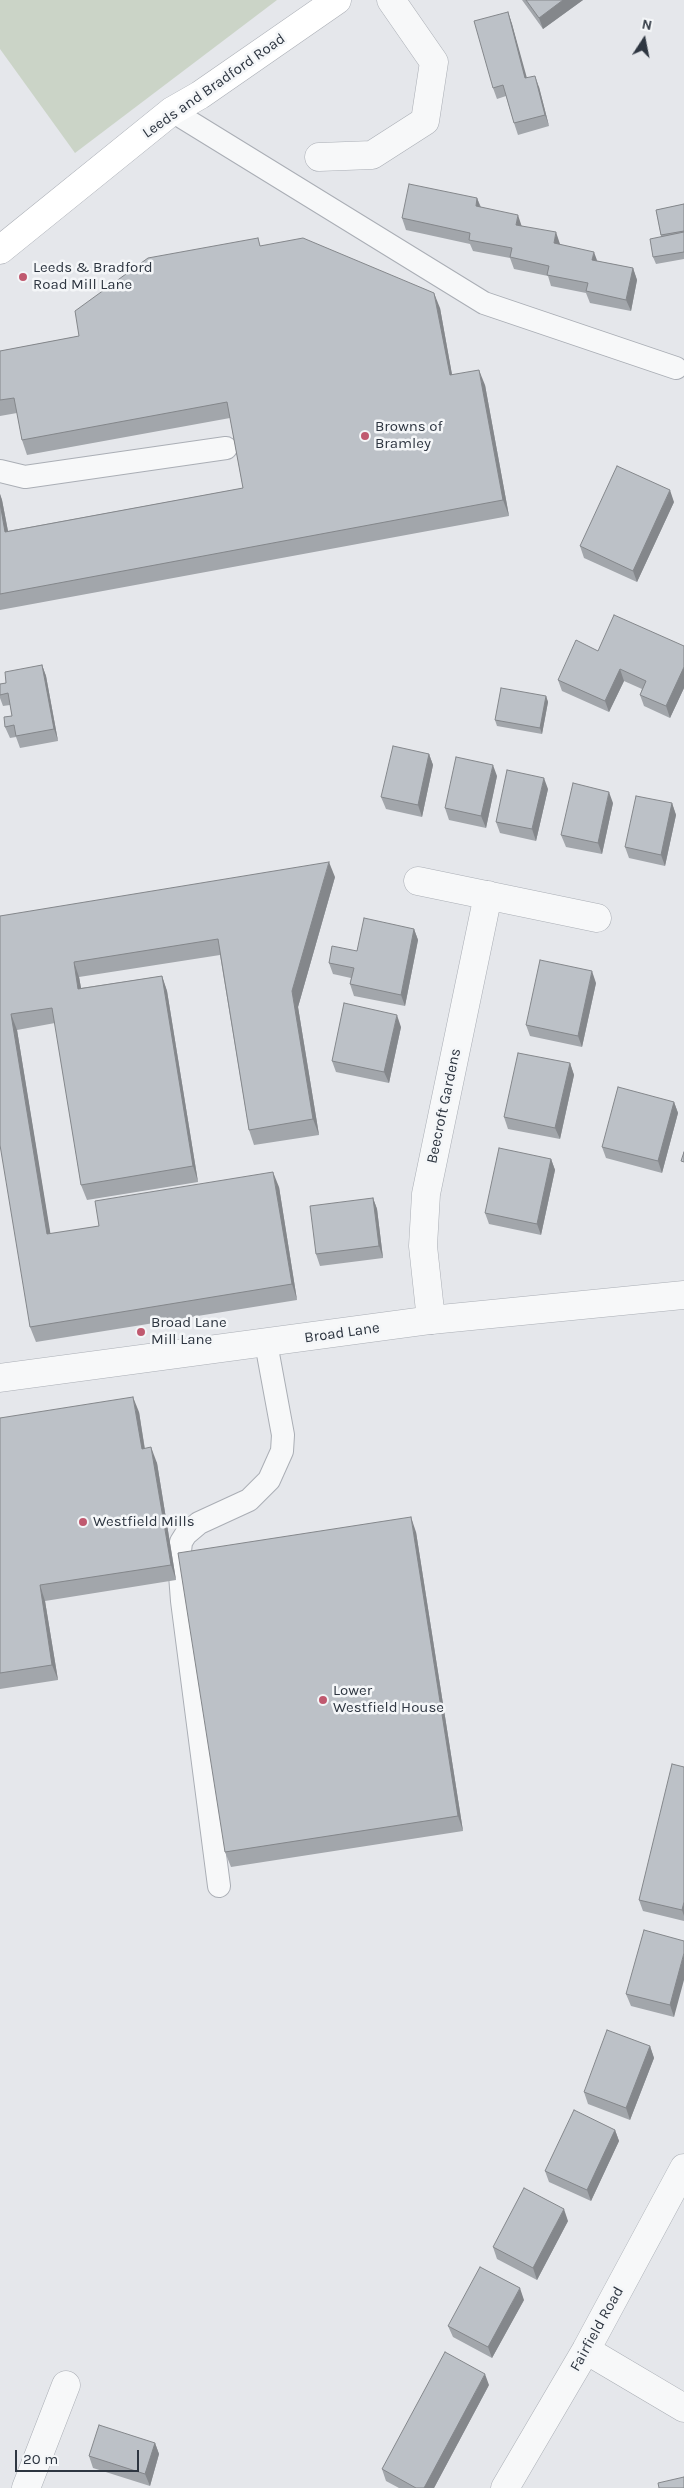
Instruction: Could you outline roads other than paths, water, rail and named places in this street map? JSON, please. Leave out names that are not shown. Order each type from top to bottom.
[{"type":"main road","name":"Leeds and Bradford Road","points":[[0,250],[172,111],[200,95],[337,0]]},
{"type":"street","points":[[319,157],[372,155],[425,121],[434,62],[391,0]]},
{"type":"street","points":[[418,881],[597,918]]},
{"type":"street","name":"Beecroft Gardens","points":[[431,1320],[423,1246],[426,1194],[488,895]]},
{"type":"street","name":"Broad Lane","points":[[0,1378],[431,1320],[684,1295]]},
{"type":"street","name":"Fairfield Road","points":[[505,2488],[586,2350],[684,2168]]},
{"type":"street","points":[[586,2350],[684,2408]]},
{"type":"street","points":[[26,2488],[66,2385]]},
{"type":"lane","points":[[172,111],[484,303],[676,368]]},
{"type":"lane","points":[[0,471],[25,477],[226,448]]},
{"type":"lane","points":[[219,1886],[182,1601],[179,1561],[181,1542],[186,1534],[199,1523],[249,1500],[269,1480],[282,1451],[283,1435],[266,1343]]},
{"type":"place","name":"Leeds & Bradford Road Mill Lane","points":[[23,277]]},
{"type":"place","name":"Browns of Bramley","points":[[365,436]]},
{"type":"place","name":"Broad Lane Mill Lane","points":[[141,1332]]},
{"type":"place","name":"Westfield Mills","points":[[83,1522]]},
{"type":"place","name":"Lower Westfield House","points":[[323,1700]]}]
